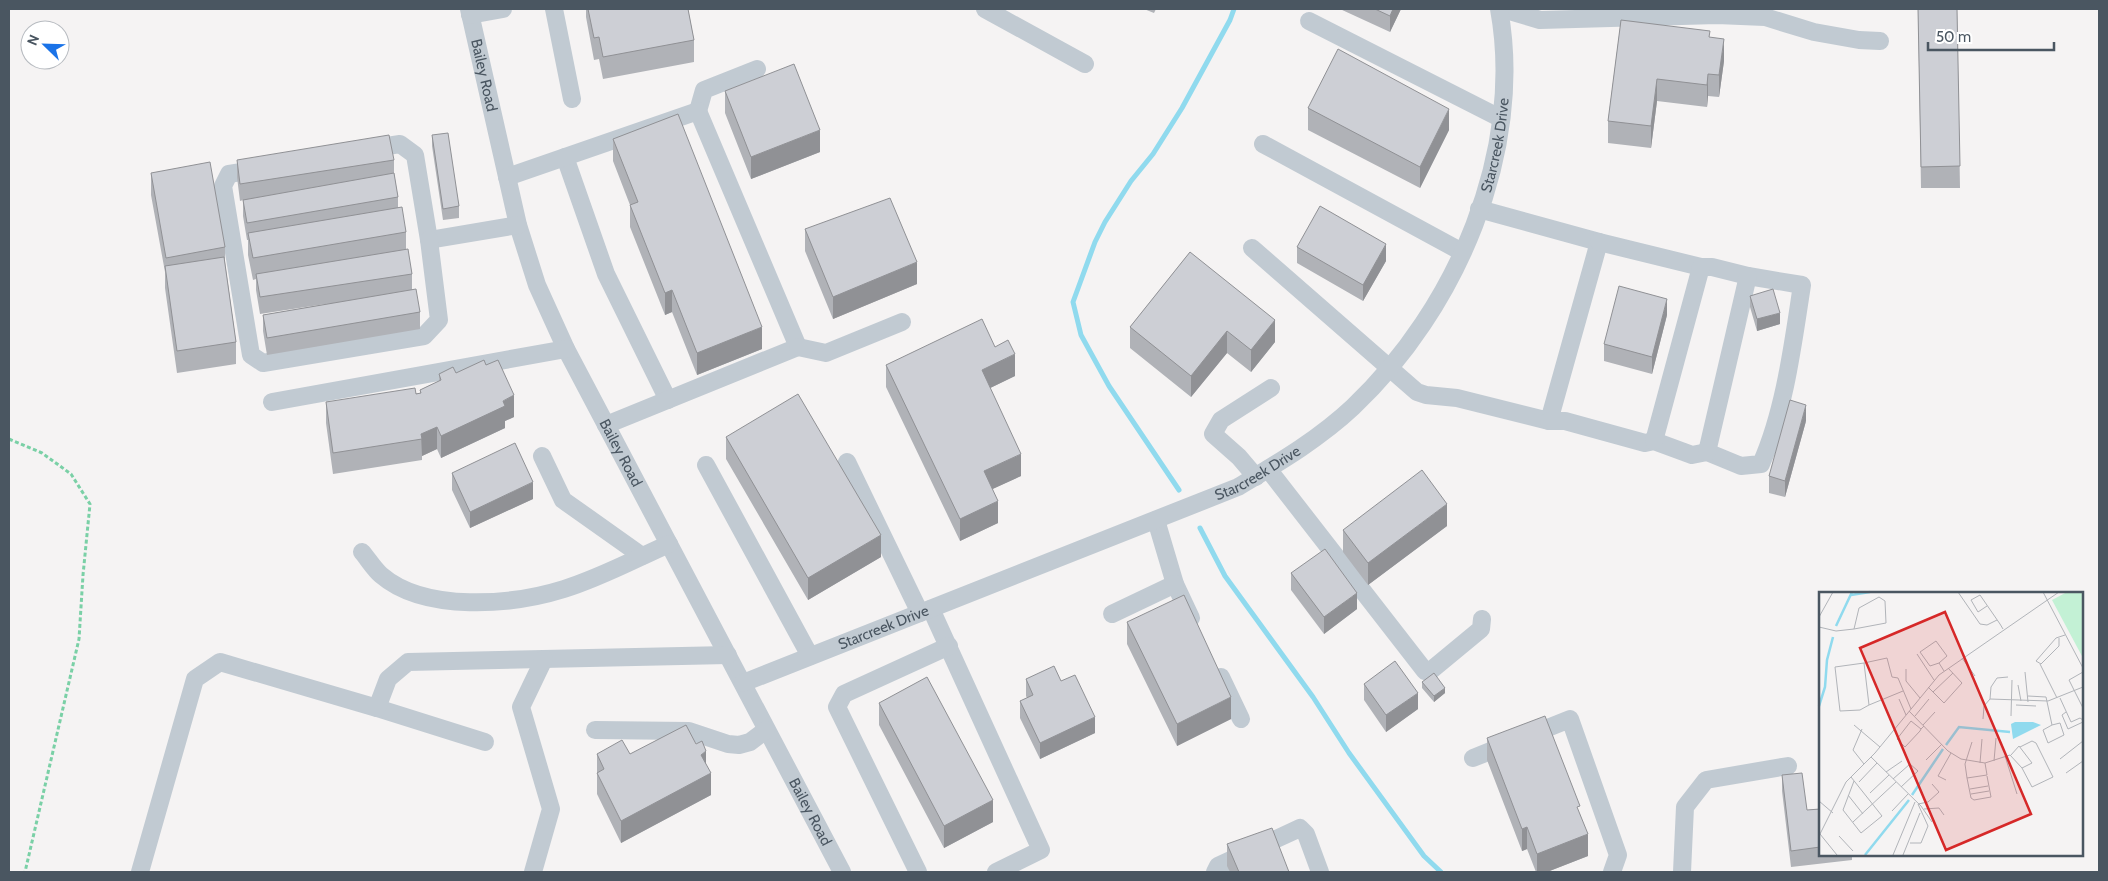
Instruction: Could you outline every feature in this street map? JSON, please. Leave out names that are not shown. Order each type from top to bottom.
[{"type":"street","points":[[470,12],[503,9]]},
{"type":"street","points":[[554,9],[572,99]]},
{"type":"street","points":[[985,9],[1085,64]]},
{"type":"street","name":"Starcreek Drive","points":[[743,683],[1238,487],[1303,447],[1353,408],[1416,336],[1445,287],[1462,252],[1479,209],[1490,175],[1500,118],[1504,53],[1498,9]]},
{"type":"street","points":[[1503,9],[1540,20],[1708,16],[1765,18],[1814,32],[1859,40],[1880,41]]},
{"type":"street","name":"Bailey Road","points":[[470,12],[518,225],[537,286],[566,349],[842,872]]},
{"type":"street","points":[[1309,21],[1500,118]]},
{"type":"street","points":[[757,69],[704,90],[698,111],[798,347]]},
{"type":"street","points":[[507,177],[698,111]]},
{"type":"street","points":[[277,166],[229,174],[223,186],[251,355],[263,362],[424,336],[439,320],[429,240],[415,155],[400,144],[352,152]]},
{"type":"street","points":[[1263,144],[1462,252]]},
{"type":"street","points":[[566,157],[606,274],[668,400]]},
{"type":"street","points":[[1252,248],[1417,392],[1426,395],[1457,398],[1549,421],[1565,421],[1645,443],[1654,441],[1692,454],[1707,452],[1741,466],[1762,464],[1771,441],[1794,336],[1802,285],[1748,276],[1712,266],[1701,267],[1599,242],[1479,209]]},
{"type":"street","points":[[429,240],[518,225]]},
{"type":"street","points":[[1549,421],[1599,242]]},
{"type":"street","points":[[1654,441],[1701,267]]},
{"type":"street","points":[[1707,452],[1748,276]]},
{"type":"street","points":[[606,425],[798,347],[826,353],[902,322]]},
{"type":"street","points":[[272,402],[566,349]]},
{"type":"street","points":[[1271,388],[1221,420],[1213,434],[1262,473],[1425,671],[1429,672],[1481,629],[1482,619]]},
{"type":"street","points":[[542,456],[563,500],[642,556]]},
{"type":"street","points":[[847,462],[925,611],[949,646],[1041,850],[996,872]]},
{"type":"street","points":[[706,464],[810,656]]},
{"type":"street","points":[[1156,520],[1175,584],[1197,629]]},
{"type":"street","points":[[362,552],[380,575],[401,589],[427,598],[462,601],[514,600],[564,589],[669,544]]},
{"type":"street","points":[[1112,614],[1175,584]]},
{"type":"street","points":[[918,872],[837,707],[844,694],[949,646]]},
{"type":"street","points":[[377,708],[388,679],[408,662],[728,655]]},
{"type":"street","points":[[533,872],[551,809],[522,707],[544,659]]},
{"type":"street","points":[[140,872],[195,680],[220,662],[485,742]]},
{"type":"street","points":[[1214,665],[1241,719]]},
{"type":"street","points":[[1473,758],[1570,719],[1618,855],[1612,872]]},
{"type":"street","points":[[595,730],[680,730],[689,731],[728,744],[739,745],[750,742],[766,730]]},
{"type":"street","points":[[1682,872],[1685,807],[1706,780],[1788,766]]},
{"type":"street","points":[[1215,872],[1218,866],[1300,828],[1306,834],[1320,872]]},
{"type":"path","points":[[9,439],[42,453],[71,474],[90,504],[82,575],[79,639],[24,872]]},
{"type":"building","points":[[588,9],[688,9],[694,40],[603,57],[599,37],[594,38]]},
{"type":"building","points":[[1375,9],[1393,9],[1390,16]]},
{"type":"building","points":[[1918,9],[1957,9],[1960,166],[1921,167]]},
{"type":"building","points":[[1621,20],[1710,31],[1709,37],[1724,39],[1719,75],[1708,74],[1707,85],[1657,79],[1651,126],[1608,121]]},
{"type":"building","points":[[1338,49],[1449,109],[1420,167],[1308,108]]},
{"type":"building","points":[[794,64],[820,130],[751,157],[725,91]]},
{"type":"building","points":[[678,114],[762,327],[697,353],[672,290],[665,293],[630,205],[638,202],[613,139]]},
{"type":"building","points":[[448,133],[459,206],[443,209],[432,135]]},
{"type":"building","points":[[389,135],[394,160],[240,184],[237,160]]},
{"type":"building","points":[[210,162],[225,247],[166,258],[151,173]]},
{"type":"building","points":[[394,173],[398,197],[247,223],[243,200]]},
{"type":"building","points":[[890,198],[917,262],[833,297],[805,229]]},
{"type":"building","points":[[1320,206],[1386,244],[1363,285],[1297,247]]},
{"type":"building","points":[[402,207],[406,232],[253,258],[248,233]]},
{"type":"building","points":[[408,249],[412,274],[260,297],[256,274]]},
{"type":"building","points":[[1190,252],[1275,320],[1251,350],[1227,331],[1191,376],[1130,327]]},
{"type":"building","points":[[224,257],[236,342],[177,351],[165,266]]},
{"type":"building","points":[[1619,286],[1667,299],[1652,357],[1604,344]]},
{"type":"building","points":[[416,289],[420,312],[267,338],[263,315]]},
{"type":"building","points":[[1773,289],[1780,313],[1757,319],[1750,296]]},
{"type":"building","points":[[982,319],[995,347],[1008,340],[1015,354],[982,370],[1021,454],[984,471],[998,501],[960,519],[886,365]]},
{"type":"building","points":[[484,360],[486,365],[498,360],[514,395],[503,401],[505,406],[441,436],[437,427],[421,434],[422,439],[333,453],[326,402],[415,388],[416,394],[421,393],[420,390],[441,380],[439,374],[453,367],[456,373]]},
{"type":"building","points":[[798,394],[881,535],[808,578],[726,437]]},
{"type":"building","points":[[1790,400],[1806,405],[1785,481],[1769,476]]},
{"type":"building","points":[[515,443],[533,482],[470,512],[452,473]]},
{"type":"building","points":[[1422,470],[1447,504],[1368,563],[1343,530]]},
{"type":"building","points":[[1325,549],[1357,593],[1324,617],[1291,573]]},
{"type":"building","points":[[1184,595],[1231,697],[1177,724],[1127,622]]},
{"type":"building","points":[[1395,661],[1418,693],[1386,715],[1364,684]]},
{"type":"building","points":[[1054,666],[1061,681],[1075,675],[1095,717],[1040,743],[1020,701],[1033,695],[1026,679]]},
{"type":"building","points":[[1434,673],[1445,688],[1434,696],[1422,682]]},
{"type":"building","points":[[927,677],[993,800],[944,826],[879,703]]},
{"type":"building","points":[[1545,716],[1580,806],[1577,807],[1588,834],[1537,854],[1527,827],[1522,829],[1487,738]]},
{"type":"building","points":[[686,725],[696,744],[702,741],[706,751],[701,755],[711,773],[621,821],[597,773],[604,769],[597,754],[622,740],[630,754]]},
{"type":"building","points":[[1802,773],[1807,810],[1819,809],[1819,847],[1791,851],[1782,775]]},
{"type":"building","points":[[1272,828],[1289,872],[1239,872],[1227,844]]},
{"type":"waterway","points":[[1179,490],[1109,386],[1081,335],[1073,302],[1095,242],[1105,222],[1131,181],[1153,154],[1182,108],[1230,20],[1234,9]]},
{"type":"waterway","points":[[1200,528],[1225,576],[1313,697],[1349,753],[1424,856],[1441,872]]}]
